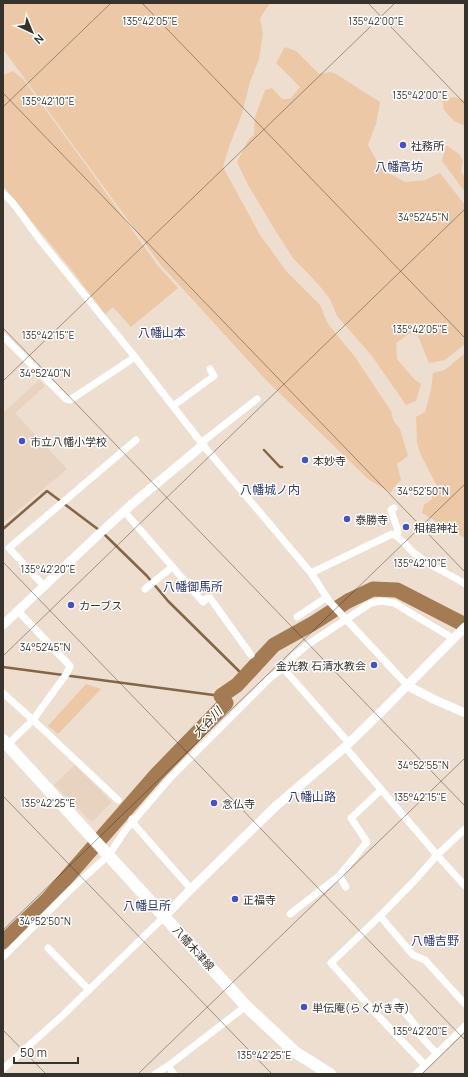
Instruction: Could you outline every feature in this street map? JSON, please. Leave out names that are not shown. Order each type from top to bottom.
[{"type":"main road","name":"八幡木津線","points":[[5,742],[246,1006],[295,1052],[330,1074]]},
{"type":"street","points":[[3,193],[13,203],[40,240],[135,357],[202,444],[311,573],[328,599],[408,686],[465,713]]},
{"type":"street","points":[[3,336],[66,399],[70,400],[135,357]]},
{"type":"street","points":[[173,406],[214,376],[210,369]]},
{"type":"street","points":[[3,626],[124,511],[257,399]]},
{"type":"street","points":[[44,586],[10,548],[136,440]]},
{"type":"street","points":[[394,508],[391,510],[398,531],[397,536]]},
{"type":"street","points":[[124,511],[203,602],[210,598],[251,655]]},
{"type":"street","points":[[311,573],[392,534],[397,536],[425,562],[465,584]]},
{"type":"street","points":[[150,585],[172,567]]},
{"type":"street","points":[[297,617],[328,599]]},
{"type":"street","points":[[3,957],[107,853],[132,820],[170,778],[270,678],[307,645],[371,603],[381,601],[394,603],[455,637]]},
{"type":"street","points":[[5,742],[33,720],[67,673],[70,666],[18,611]]},
{"type":"street","points":[[3,1069],[89,990],[276,806],[347,745],[408,686],[465,627]]},
{"type":"street","points":[[283,668],[347,745],[381,790],[465,886]]},
{"type":"street","points":[[3,693],[118,802]]},
{"type":"street","points":[[290,914],[338,876],[367,842],[351,818],[381,790]]},
{"type":"street","points":[[132,820],[191,889]]},
{"type":"street","points":[[425,1065],[331,963],[380,916],[437,855],[465,829]]},
{"type":"street","points":[[338,876],[346,887]]},
{"type":"street","points":[[380,916],[413,955],[425,960],[465,1004]]},
{"type":"street","points":[[48,948],[89,990]]},
{"type":"street","points":[[396,1002],[416,1026],[414,1029],[437,1054]]},
{"type":"street","points":[[155,1074],[168,1066],[246,1006]]},
{"type":"street","points":[[416,1074],[465,1026]]},
{"type":"street","points":[[168,1066],[174,1074]]},
{"type":"shaded area","points":[[3,3],[270,3],[260,18],[263,34],[259,59],[250,82],[242,114],[223,167],[260,235],[287,272],[320,305],[328,324],[355,357],[391,411],[393,420],[400,429],[408,456],[397,464],[401,480],[394,487],[391,493],[368,479],[267,381],[160,264],[3,49]]},
{"type":"shaded area","points":[[285,47],[296,51],[319,74],[330,72],[336,74],[380,102],[376,124],[368,145],[377,161],[387,172],[405,182],[425,180],[440,173],[465,205],[465,344],[445,360],[429,363],[418,336],[410,333],[396,343],[397,359],[414,379],[421,384],[416,401],[406,405],[372,356],[337,316],[330,299],[293,258],[248,185],[237,162],[249,139],[254,135],[255,117],[265,90],[272,88],[282,99],[290,99],[300,87],[276,63]]},
{"type":"shaded area","points":[[13,71],[23,79],[158,266],[178,288],[131,327],[113,307],[105,314],[71,269],[3,186],[3,75]]},
{"type":"shaded area","points":[[453,97],[465,100],[465,126],[454,121],[444,110],[442,100]]},
{"type":"shaded area","points":[[446,145],[459,154],[463,160],[461,172],[465,177],[465,192],[442,161]]},
{"type":"shaded area","points":[[465,353],[465,538],[422,513],[424,505],[432,499],[433,491],[438,488],[420,453],[417,442],[416,417],[425,412],[431,390],[433,373],[445,370]]},
{"type":"shaded area","name":"市立八幡小学校","points":[[39,380],[45,386],[15,413],[67,469],[3,523],[3,413]]},
{"type":"shaded area","points":[[86,684],[101,689],[58,734],[48,726]]},
{"type":"shaded area","points":[[75,765],[112,802],[92,822],[54,785]]},
{"type":"waterway","points":[[264,450],[280,467],[282,467]]},
{"type":"waterway","points":[[3,529],[47,491],[99,530]]},
{"type":"waterway","points":[[103,533],[147,576],[168,601],[245,677]]},
{"type":"waterway","name":"大谷川","points":[[3,942],[48,899],[157,774],[226,703],[221,696],[237,685],[274,645],[312,624],[348,601],[373,589],[397,590],[465,625]]},
{"type":"waterway","points":[[3,667],[221,696]]},
{"type":"place","name":"社務所","points":[[403,145]]},
{"type":"place","name":"市立八幡小学校","points":[[22,441]]},
{"type":"place","name":"本妙寺","points":[[305,460]]},
{"type":"place","name":"泰勝寺","points":[[347,519]]},
{"type":"place","name":"相槌神社","points":[[406,527]]},
{"type":"place","name":"カーブス","points":[[71,605]]},
{"type":"place","name":"金光教 石清水教会","points":[[374,665]]},
{"type":"place","name":"念仏寺","points":[[214,803]]},
{"type":"place","name":"正福寺","points":[[235,899]]},
{"type":"place","name":"単伝庵(らくがき寺)","points":[[304,1007]]},
{"type":"district","name":"八幡高坊","points":[[399,166]]},
{"type":"district","name":"八幡山本","points":[[162,332]]},
{"type":"district","name":"八幡城ノ内","points":[[270,489]]},
{"type":"district","name":"八幡御馬所","points":[[193,586]]},
{"type":"district","name":"八幡山路","points":[[312,796]]},
{"type":"district","name":"八幡旦所","points":[[147,905]]},
{"type":"district","name":"八幡吉野","points":[[435,940]]}]
